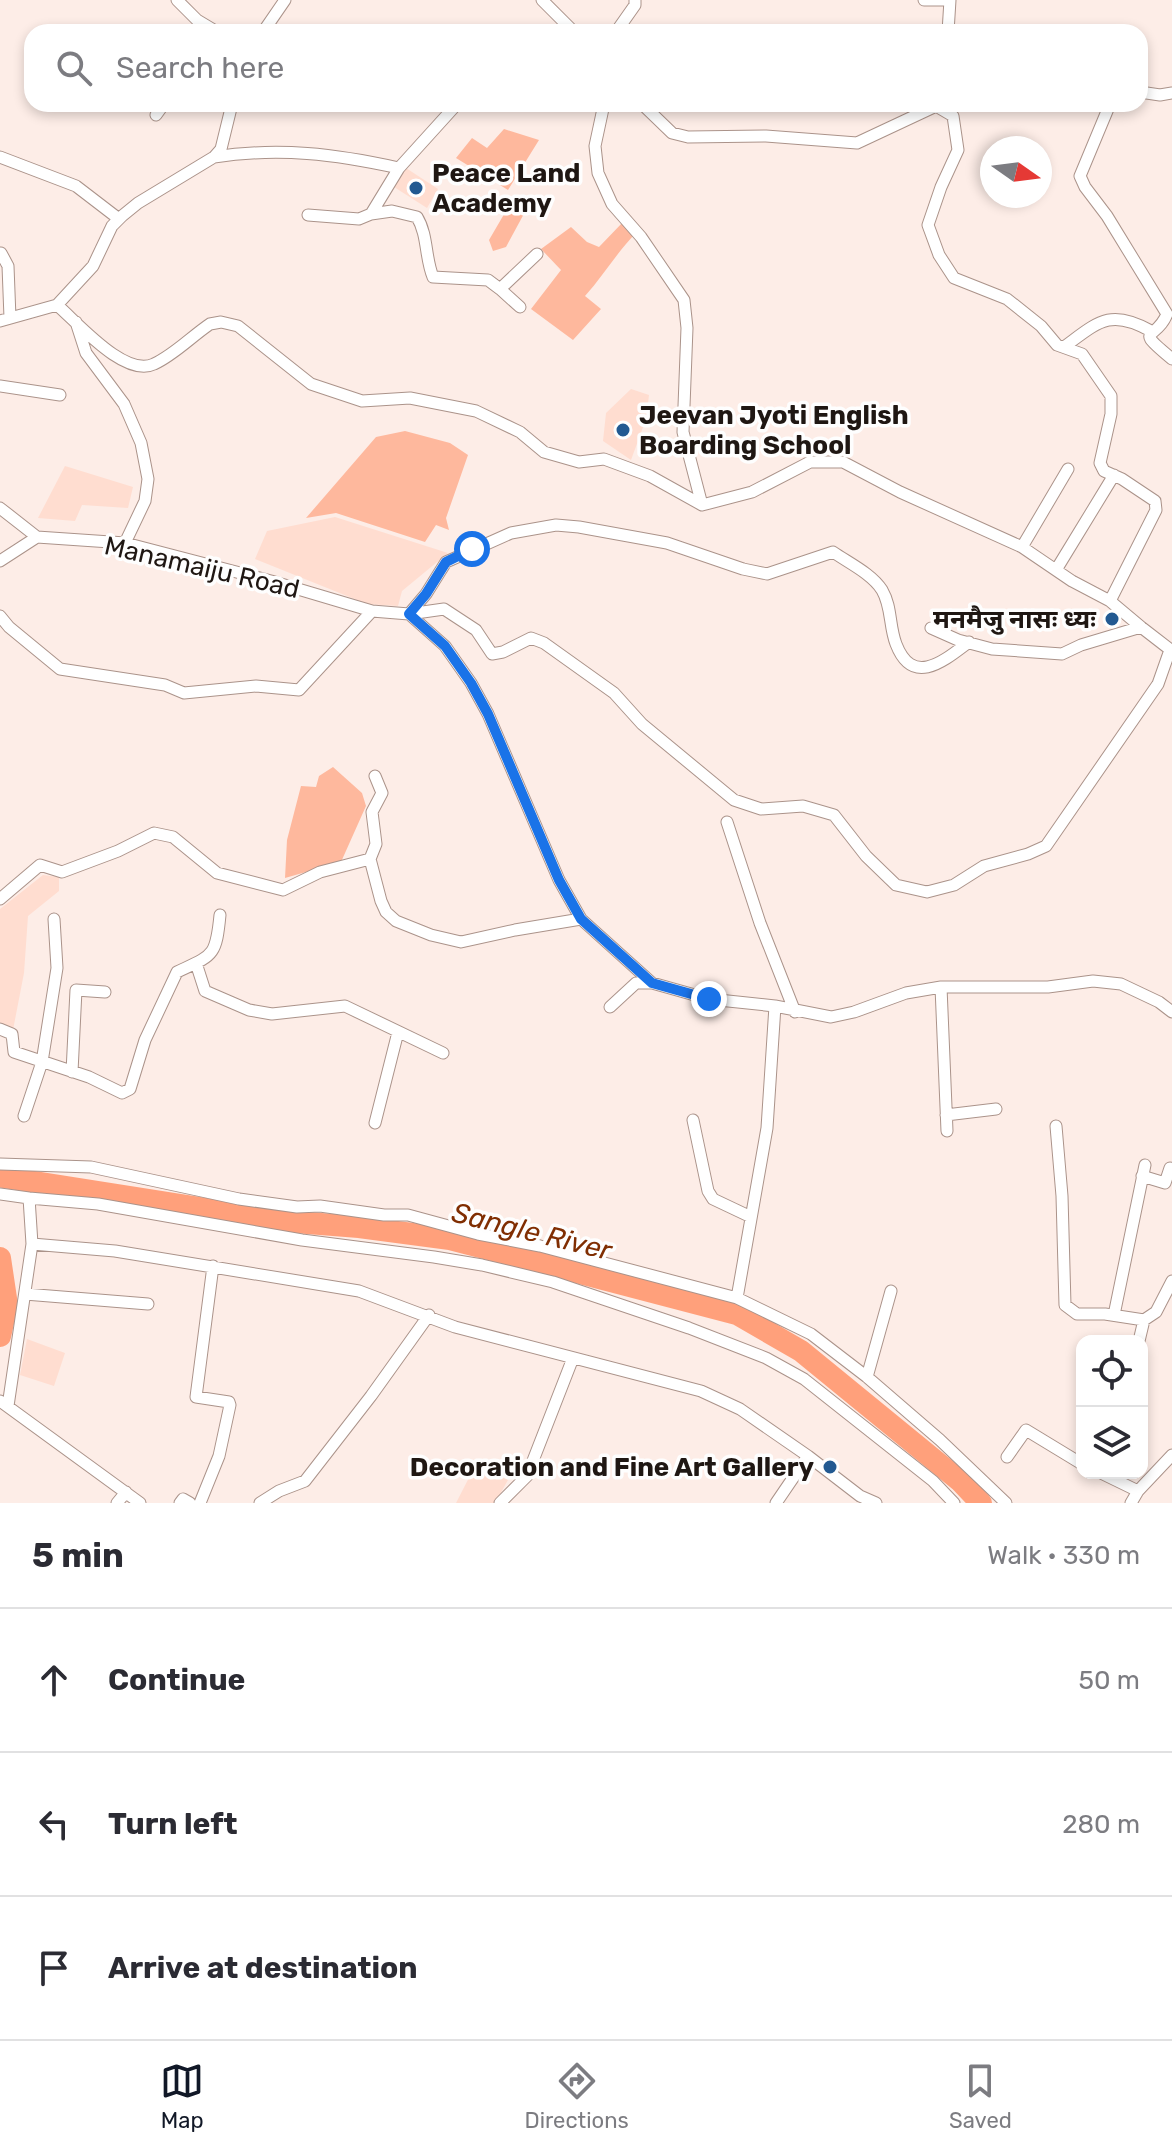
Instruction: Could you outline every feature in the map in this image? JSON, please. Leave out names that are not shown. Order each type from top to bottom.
[{"type":"street","points":[[177,0],[204,24]]},
{"type":"street","points":[[268,24],[285,0]]},
{"type":"street","points":[[542,0],[566,24]]},
{"type":"street","points":[[622,24],[635,5],[635,0]]},
{"type":"street","points":[[924,0],[948,0],[948,24]]},
{"type":"street","points":[[1148,93],[1172,93]]},
{"type":"street","points":[[1,253],[8,266],[5,319],[57,305],[93,266],[112,226],[119,219],[138,203],[214,157],[221,149],[230,112]]},
{"type":"street","points":[[371,214],[399,168],[450,112]]},
{"type":"street","points":[[602,112],[595,146],[598,173],[612,204],[641,237],[684,300],[687,328],[683,432],[702,505]]},
{"type":"street","points":[[650,112],[672,133],[688,137],[766,136],[857,143],[923,112]]},
{"type":"street","points":[[952,112],[958,150],[928,225],[939,255],[954,278],[1007,299],[1041,326],[1057,345],[1082,354],[1111,396],[1111,414],[1100,463],[1104,471],[1150,496],[1156,506],[1110,601]]},
{"type":"street","points":[[1107,112],[1080,176],[1167,314],[1164,321],[1151,331]]},
{"type":"street","points":[[214,157],[255,151],[300,152],[333,154],[399,168]]},
{"type":"street","points":[[0,157],[76,186],[119,219]]},
{"type":"street","points":[[308,215],[359,219],[392,211],[417,217],[422,225],[433,277],[488,280],[520,307]]},
{"type":"street","points":[[500,289],[537,254]]},
{"type":"street","points":[[57,305],[117,358],[135,365],[152,365],[210,324],[221,322],[238,326],[311,384],[325,391],[362,401],[410,398],[476,411],[520,432],[544,452],[579,462],[604,459],[650,476],[702,505],[752,492],[810,462],[843,462],[900,492],[1022,547],[1110,601],[1171,650]]},
{"type":"street","points":[[1064,347],[1106,320],[1120,318],[1151,331]]},
{"type":"street","points":[[76,321],[86,353],[124,404],[141,443],[148,479],[145,501],[125,543]]},
{"type":"street","points":[[1151,331],[1152,342],[1172,359]]},
{"type":"street","points":[[0,386],[60,395]]},
{"type":"street","points":[[1022,547],[1068,469]]},
{"type":"street","points":[[1056,570],[1114,475]]},
{"type":"street","points":[[0,508],[37,537],[1,558]]},
{"type":"street","points":[[652,983],[581,919],[559,880],[488,714],[471,683],[445,646],[409,614],[446,562],[511,533],[556,525],[667,543],[767,574],[833,552],[880,587],[889,604],[895,644],[906,661],[917,668],[930,668],[969,642]]},
{"type":"street","name":"Manamaiju Road","points":[[37,537],[125,543],[372,611],[409,614],[444,609],[476,630],[492,654],[531,638],[544,643],[614,693],[642,724],[734,800],[761,809],[803,806],[834,815],[866,856],[896,885],[927,892],[954,885],[984,866],[1046,846],[1158,684],[1171,650]]},
{"type":"street","points":[[0,616],[60,669],[165,685],[184,693],[256,686],[299,690],[372,611]]},
{"type":"street","points":[[931,628],[958,640],[992,649],[1062,654],[1141,627]]},
{"type":"street","points":[[375,776],[382,793],[372,812],[376,844],[370,859],[386,912],[396,921],[431,935],[461,942],[581,919]]},
{"type":"street","points":[[727,822],[760,923],[795,1012]]},
{"type":"street","points":[[0,899],[40,865],[62,872],[118,851],[154,833],[173,837],[217,873],[283,890],[320,872],[370,859]]},
{"type":"street","points":[[0,1029],[12,1034],[14,1052],[122,1093],[130,1089],[145,1040],[177,972],[207,959],[217,945],[220,915]]},
{"type":"street","points":[[24,1116],[42,1062],[57,968],[54,919]]},
{"type":"street","points":[[196,963],[205,991],[249,1010],[284,1014],[345,1006],[443,1053]]},
{"type":"street","points":[[610,1007],[636,983],[652,983],[709,999],[775,1006],[831,1017],[906,993],[941,987],[1048,987],[1093,981],[1121,984],[1159,1002],[1172,1012]]},
{"type":"street","points":[[941,987],[947,1131]]},
{"type":"street","points":[[72,1072],[76,990],[105,992]]},
{"type":"street","points":[[737,1298],[767,1128],[775,1006]]},
{"type":"street","points":[[375,1123],[398,1032]]},
{"type":"street","points":[[946,1115],[996,1109]]},
{"type":"street","points":[[693,1120],[708,1191],[713,1199],[751,1217]]},
{"type":"street","points":[[1056,1126],[1062,1196],[1065,1305],[1077,1314],[1144,1320]]},
{"type":"street","points":[[0,1164],[91,1167],[268,1203],[408,1215],[737,1298],[811,1334],[940,1440],[1006,1503]]},
{"type":"street","points":[[1114,1315],[1143,1170],[1165,1183],[1170,1168]]},
{"type":"street","points":[[0,1194],[98,1204],[302,1240],[446,1259],[553,1282],[766,1358],[804,1379],[933,1481],[954,1503]]},
{"type":"street","points":[[29,1198],[32,1244],[4,1404],[140,1503]]},
{"type":"street","points":[[32,1244],[115,1251],[359,1291],[455,1327],[701,1391],[740,1409],[860,1496],[876,1503]]},
{"type":"street","points":[[200,1503],[219,1456],[230,1405],[229,1402],[196,1397],[213,1266]]},
{"type":"street","points":[[1140,1335],[1144,1320],[1156,1312],[1172,1281]]},
{"type":"street","points":[[867,1377],[891,1291]]},
{"type":"street","points":[[25,1294],[148,1304]]},
{"type":"street","points":[[260,1503],[279,1491],[305,1481],[429,1315]]},
{"type":"street","points":[[500,1503],[527,1476],[573,1358]]},
{"type":"street","points":[[1007,1457],[1026,1430],[1076,1460]]},
{"type":"street","points":[[1131,1503],[1138,1491],[1172,1455]]},
{"type":"street","points":[[776,1503],[808,1456]]},
{"type":"street","points":[[1113,1479],[1138,1491]]},
{"type":"street","points":[[117,1503],[126,1492]]},
{"type":"street","points":[[180,1503],[183,1499],[190,1503]]},
{"type":"shaded area","points":[[504,129],[539,140],[508,190],[456,158],[472,138],[487,148]]},
{"type":"shaded area","name":"Peace Land Academy","points":[[406,168],[438,189],[427,208],[394,187]]},
{"type":"shaded area","points":[[514,197],[526,210],[506,247],[493,251],[489,240]]},
{"type":"shaded area","points":[[624,221],[637,232],[585,296],[601,309],[573,340],[531,309],[561,270],[541,249],[571,227],[587,242],[599,247]]},
{"type":"shaded area","name":"Jeevan Jyoti English Boarding School","points":[[631,389],[649,395],[646,419],[631,460],[603,441],[606,413]]},
{"type":"shaded area","points":[[405,431],[450,443],[468,455],[446,518],[449,530],[436,525],[425,542],[336,513],[306,518],[376,437]]},
{"type":"shaded area","points":[[65,466],[133,487],[128,508],[82,505],[75,521],[38,518]]},
{"type":"shaded area","points":[[335,517],[448,553],[402,591],[398,606],[367,604],[255,559],[267,531]]},
{"type":"shaded area","points":[[333,767],[362,793],[366,806],[341,862],[285,878],[287,840],[301,786],[316,787],[319,776]]},
{"type":"shaded area","points":[[43,875],[59,877],[59,891],[28,916],[24,973],[13,1030],[0,1025],[0,909]]},
{"type":"shaded area","points":[[27,1339],[65,1353],[54,1386],[20,1375]]},
{"type":"shaded area","points":[[475,1466],[508,1480],[495,1503],[456,1503]]},
{"type":"waterway","name":"Sangle River","points":[[3,1177],[282,1221],[450,1239],[737,1314],[801,1351],[960,1481],[981,1503]]},
{"type":"waterway","points":[[0,1258],[7,1305],[0,1336]]},
{"type":"place","name":"Peace Land Academy","points":[[416,188]]},
{"type":"place","name":"Jeevan Jyoti English Boarding School","points":[[623,430]]},
{"type":"place","name":"मनमैजु नासः ध्यः","points":[[1112,619]]},
{"type":"place","name":"Decoration and Fine Art Gallery","points":[[830,1467]]},
{"type":"route","points":[[472,549],[446,562],[409,614],[445,646],[471,683],[488,714],[559,880],[581,919],[652,983],[709,999]]}]
